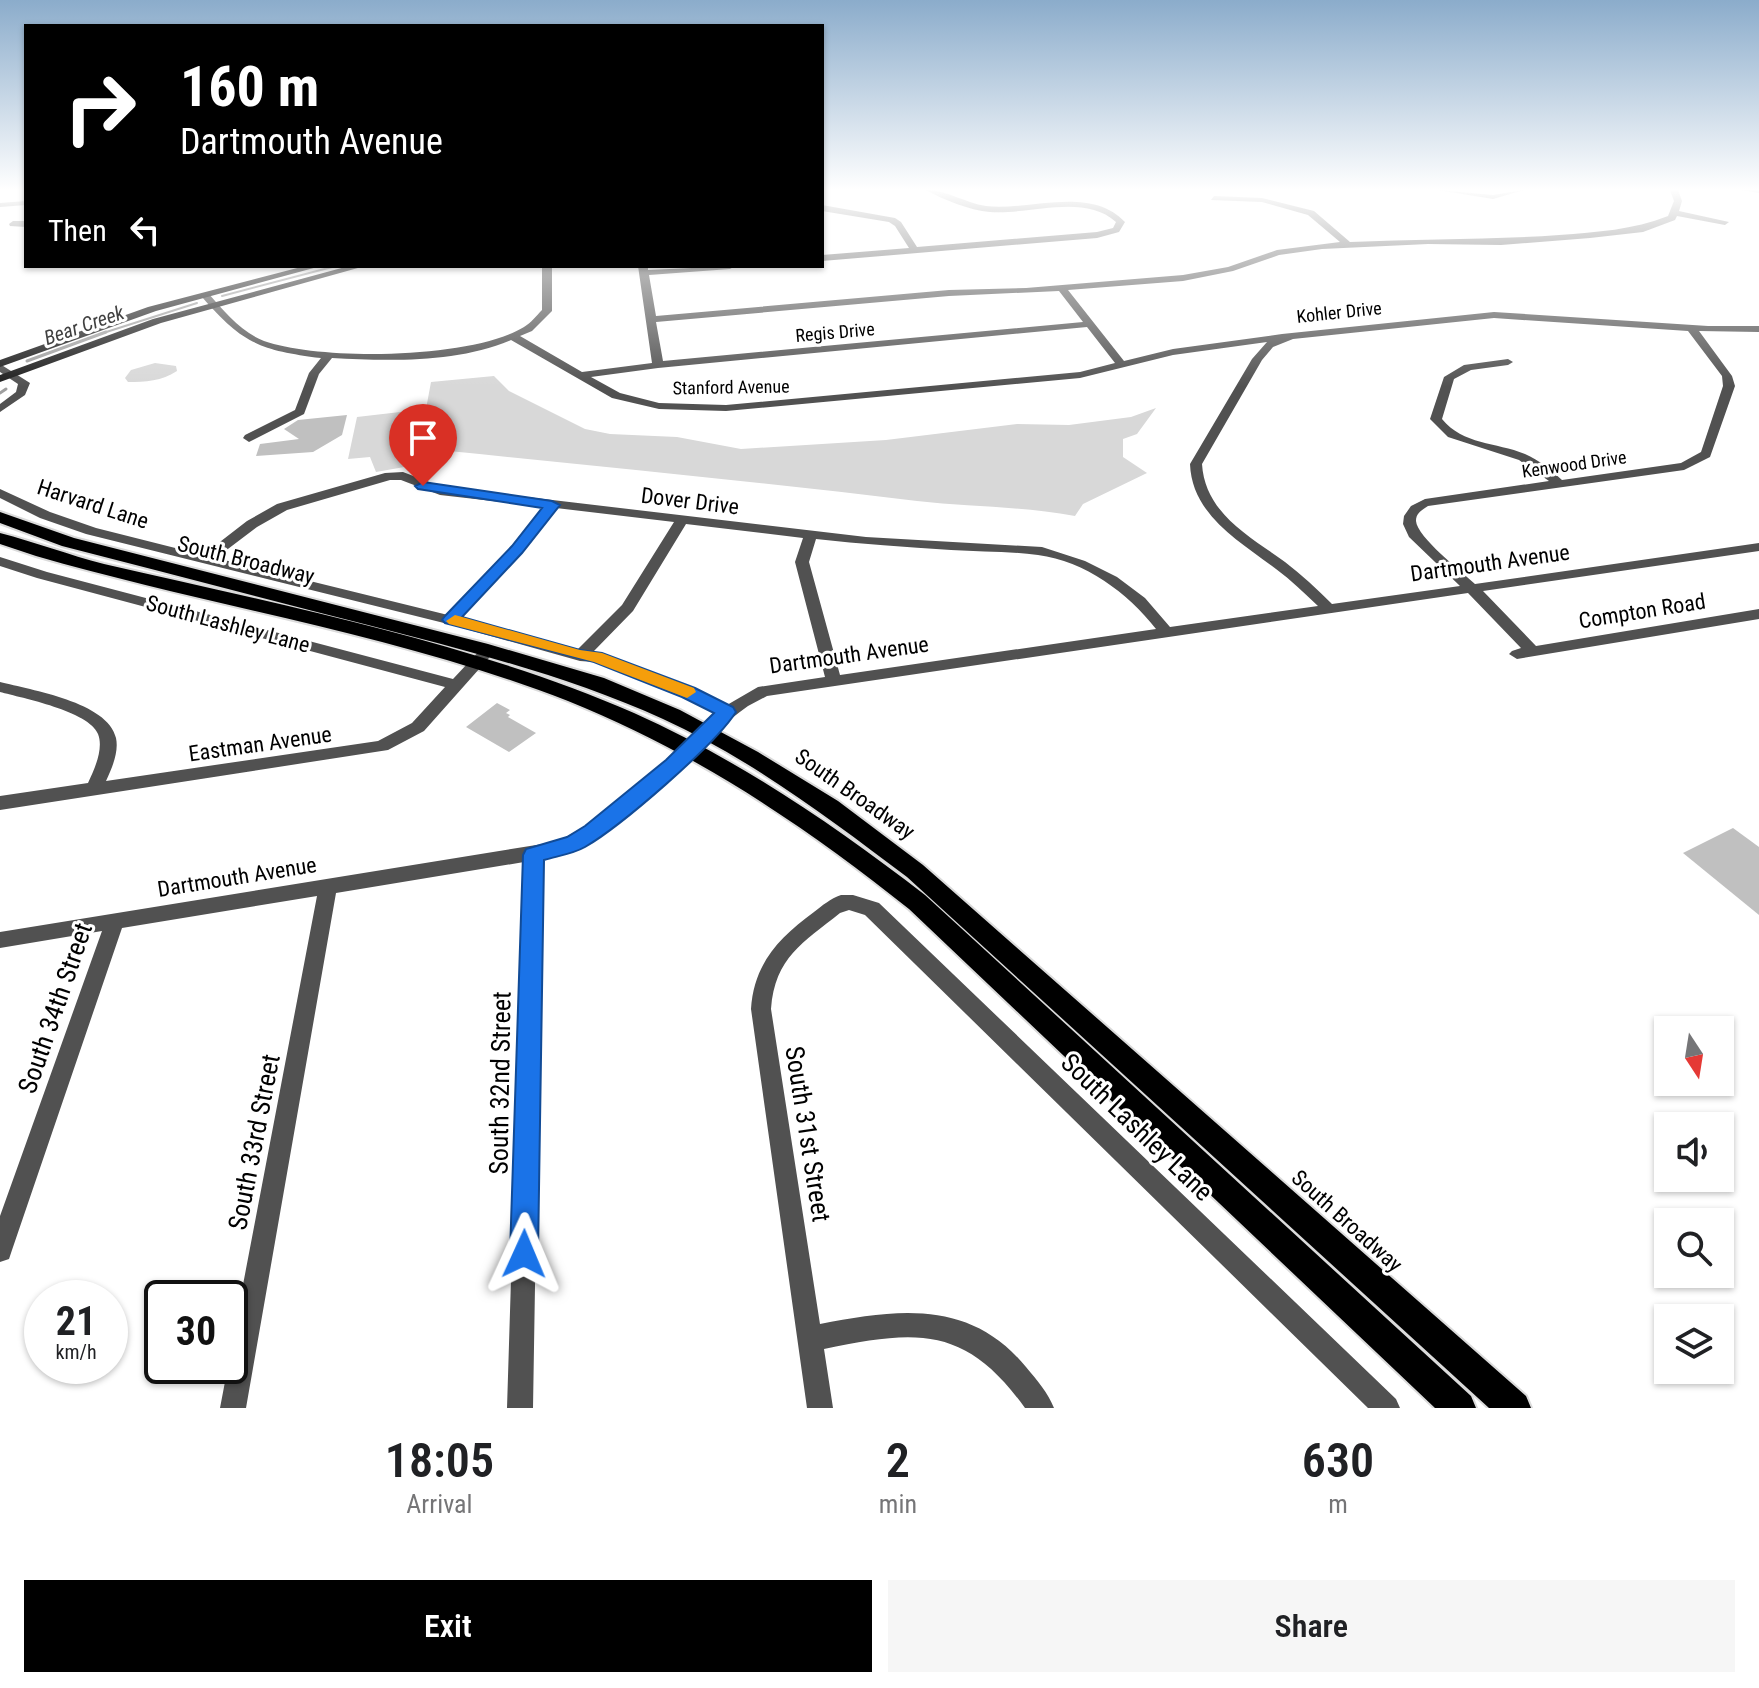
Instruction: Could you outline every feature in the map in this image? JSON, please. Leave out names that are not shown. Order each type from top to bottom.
[{"type":"main road","name":"South Broadway","points":[[0,517],[68,542],[482,658]]},
{"type":"main road","name":"South Broadway","points":[[0,538],[61,560],[597,683],[830,807],[915,871],[1514,1408]]},
{"type":"main road","name":"South Broadway","points":[[699,740],[855,852],[917,902],[1459,1408]]},
{"type":"street","points":[[824,258],[852,256]]},
{"type":"street","points":[[652,319],[949,293],[1062,289],[1209,274],[1268,256]]},
{"type":"street","points":[[0,366],[123,319],[308,268]]},
{"type":"street","points":[[0,379],[157,321],[353,268]]},
{"type":"street","points":[[205,295],[236,328],[257,342],[327,357],[391,356],[467,349],[515,338],[528,331],[545,315],[547,268]]},
{"type":"street","points":[[658,365],[643,270],[686,268]]},
{"type":"street","points":[[1062,289],[1123,366]]},
{"type":"street","name":"Kohler Drive","points":[[1329,609],[1294,576],[1220,518],[1199,491],[1194,477],[1196,464],[1257,359],[1269,345],[1291,336],[1494,315],[1691,328],[1759,329]]},
{"type":"street","name":"Regis Drive","points":[[583,375],[658,365],[1090,324]]},
{"type":"street","name":"Kenwood Drive","points":[[1474,590],[1414,534],[1409,524],[1415,508],[1425,503],[1684,466],[1706,454],[1729,386],[1727,376],[1691,328]]},
{"type":"street","name":"Stanford Avenue","points":[[515,338],[583,375],[600,389],[632,401],[659,406],[726,408],[1080,375],[1173,352],[1291,336]]},
{"type":"street","points":[[1223,344],[1239,347],[1257,359]]},
{"type":"street","points":[[249,438],[300,412],[314,373],[327,357]]},
{"type":"street","points":[[1508,362],[1468,367],[1449,377],[1436,419],[1451,435],[1523,457],[1560,484]]},
{"type":"street","points":[[0,366],[24,383],[24,388],[14,400],[0,409]]},
{"type":"street","name":"Dover Drive","points":[[205,560],[252,524],[282,507],[395,475],[440,491],[552,505],[915,545],[1042,551],[1067,558],[1117,581],[1148,607],[1166,633]]},
{"type":"street","name":"Harvard Lane","points":[[0,493],[45,515],[91,531],[451,620],[580,656],[596,657],[654,678],[727,712]]},
{"type":"street","points":[[451,620],[517,550],[552,505]]},
{"type":"street","points":[[580,656],[628,608],[682,520]]},
{"type":"street","points":[[810,535],[802,562],[834,681]]},
{"type":"street","name":"Dartmouth Avenue","points":[[0,940],[533,855],[574,843],[592,832],[727,712],[745,699],[764,691],[1759,547]]},
{"type":"street","name":"South Lashley Lane","points":[[0,561],[457,685]]},
{"type":"street","name":"Compton Road","points":[[1474,590],[1524,653],[1759,614]]},
{"type":"street","name":"Eastman Avenue","points":[[0,803],[382,746],[418,727],[482,658]]},
{"type":"street","points":[[0,687],[76,709],[94,719],[107,732],[107,757],[94,790]]},
{"type":"street","name":"South 32nd Street","points":[[520,1408],[533,855]]},
{"type":"street","name":"South 33rd Street","points":[[233,1408],[328,886]]},
{"type":"street","name":"South Lashley Lane","points":[[841,903],[858,903],[872,909],[1387,1408]]},
{"type":"street","name":"South 31st Street","points":[[820,1408],[761,1009],[761,989],[777,954],[798,932],[841,903]]},
{"type":"street","name":"South 34th Street","points":[[0,1250],[115,921]]},
{"type":"street","points":[[810,1339],[899,1322],[947,1329],[978,1343],[1002,1360],[1041,1408]]},
{"type":"shaded area","points":[[155,363],[176,366],[177,371],[147,381],[128,382],[125,378],[131,370]]},
{"type":"shaded area","points":[[494,376],[509,391],[585,429],[610,434],[677,437],[741,449],[886,440],[1017,424],[1069,425],[1131,417],[1156,408],[1137,434],[1123,439],[1123,457],[1147,473],[1083,504],[1075,516],[449,451],[410,466],[376,472],[370,457],[348,459],[357,417],[426,409],[431,382]]},
{"type":"building","points":[[347,415],[342,435],[313,452],[256,456],[260,444],[299,439],[284,429],[298,420]]},
{"type":"building","points":[[497,703],[510,710],[506,713],[510,715],[508,717],[536,733],[509,752],[466,727]]},
{"type":"building","points":[[1733,828],[1759,847],[1759,915],[1683,853]]},
{"type":"waterway","name":"Bear Creek","points":[[222,296],[328,268]]},
{"type":"waterway","name":"Bear Creek","points":[[104,333],[197,303]]},
{"type":"waterway","name":"Bear Creek","points":[[27,361],[104,333]]},
{"type":"waterway","name":"Bear Creek","points":[[100,334],[104,333]]},
{"type":"waterway","name":"Bear Creek","points":[[0,393],[6,389]]},
{"type":"slow traffic","points":[[455,621],[580,656],[596,657],[687,692]]},
{"type":"route","points":[[423,486],[440,491],[552,505],[517,550],[451,620],[580,656],[596,657],[688,692],[727,712],[673,765],[592,832],[574,843],[533,855],[524,1254]]}]
